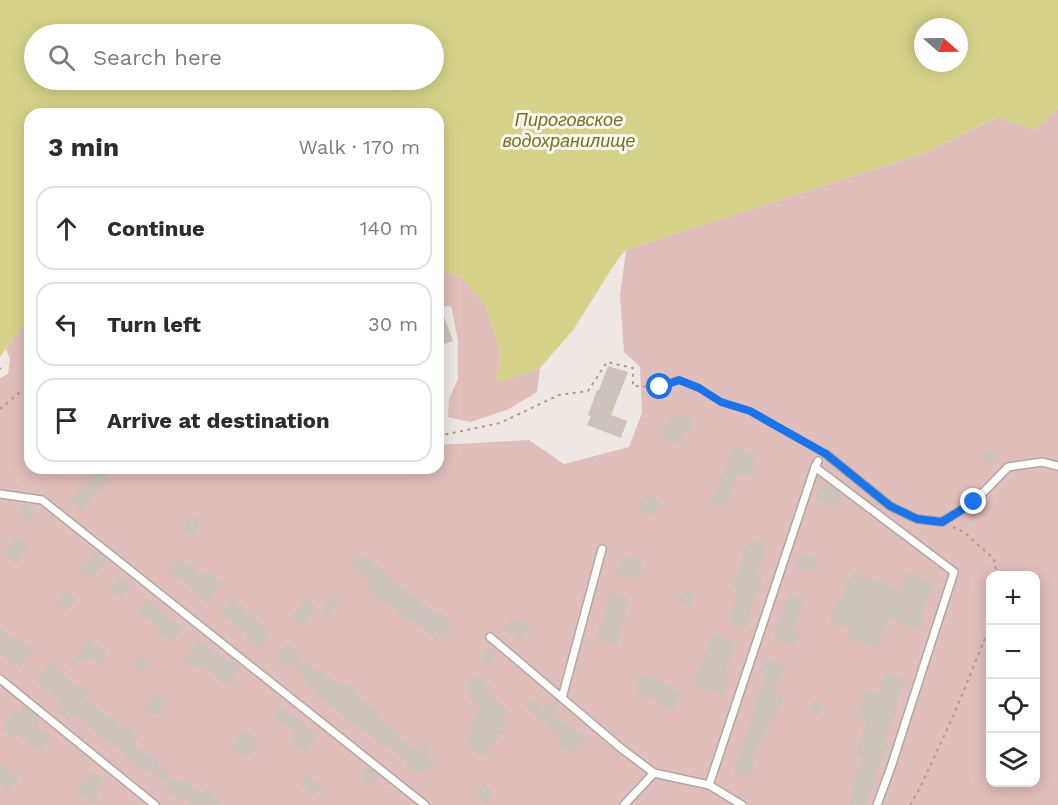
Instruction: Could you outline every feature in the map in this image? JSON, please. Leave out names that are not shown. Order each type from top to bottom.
[{"type":"lane","points":[[826,454],[890,506],[917,519],[942,522],[974,502],[1008,467],[1042,462],[1058,466]]},
{"type":"lane","points":[[709,785],[816,464],[954,572],[891,767],[876,805]]},
{"type":"lane","points":[[0,494],[42,500],[425,805]]},
{"type":"lane","points":[[562,698],[602,549]]},
{"type":"lane","points":[[490,637],[622,749],[654,773],[709,785],[742,805]]},
{"type":"lane","points":[[0,678],[155,805]]},
{"type":"lane","points":[[624,805],[654,773]]},
{"type":"path","points":[[444,434],[500,423],[559,395],[588,391],[607,362],[633,368],[633,386],[660,387],[679,380],[699,388],[721,402],[750,411],[826,454]]},
{"type":"path","points":[[0,409],[20,392]]},
{"type":"path","points":[[942,522],[964,532],[994,559],[997,571]]},
{"type":"path","points":[[910,805],[955,712],[986,636]]},
{"type":"shaded area","points":[[1058,108],[1058,805],[0,805],[0,378],[8,374],[10,359],[6,349],[24,323],[24,474],[444,474],[444,445],[529,440],[564,464],[629,447],[642,413],[640,367],[624,352],[620,296],[626,250],[924,153],[997,117],[1035,130]]},
{"type":"shaded area","points":[[444,271],[461,277],[486,306],[500,350],[497,382],[540,368],[537,392],[509,409],[471,422],[448,417],[449,399],[458,379],[458,340],[451,306],[444,307]]},
{"type":"water","name":"Пироговское водохранилище","points":[[0,0],[1058,0],[1058,108],[1035,130],[996,117],[924,153],[626,250],[573,330],[540,368],[497,383],[500,350],[486,306],[461,277],[444,271],[444,108],[24,108],[24,323],[0,357]]},
{"type":"building","points":[[444,316],[453,341],[444,344]]},
{"type":"building","points":[[608,366],[628,372],[611,415],[627,421],[621,438],[587,425],[591,416],[588,415]]},
{"type":"building","points":[[672,416],[691,416],[692,431],[687,431],[678,445],[658,434]]},
{"type":"building","points":[[734,446],[757,456],[750,476],[738,473],[725,507],[711,503]]},
{"type":"building","points":[[992,449],[997,459],[988,464],[982,454]]},
{"type":"building","points":[[96,474],[101,474],[108,480],[81,512],[70,501]]},
{"type":"building","points":[[821,483],[841,493],[836,508],[815,499]]},
{"type":"building","points":[[644,495],[660,501],[655,516],[638,509]]},
{"type":"building","points":[[25,503],[36,513],[27,523],[17,513]]},
{"type":"building","points":[[187,514],[200,519],[195,536],[183,532]]},
{"type":"building","points":[[16,536],[30,547],[16,564],[2,552]]},
{"type":"building","points":[[754,540],[764,545],[763,549],[767,551],[756,574],[763,577],[749,613],[751,613],[746,628],[728,621],[739,590],[732,587],[745,556],[742,555],[748,543],[752,544]]},
{"type":"building","points":[[96,551],[107,560],[91,579],[80,571]]},
{"type":"building","points":[[799,553],[818,559],[812,573],[794,566]]},
{"type":"building","points":[[361,554],[384,570],[400,586],[438,616],[440,613],[453,623],[446,634],[443,632],[437,640],[367,590],[371,584],[351,566]]},
{"type":"building","points":[[623,555],[643,561],[637,579],[617,573]]},
{"type":"building","points":[[179,558],[203,575],[207,570],[223,583],[206,603],[192,590],[193,588],[168,572]]},
{"type":"building","points":[[853,572],[900,591],[907,572],[935,583],[921,613],[925,614],[918,630],[889,618],[876,648],[848,637],[851,629],[830,621],[837,600],[841,601],[847,581],[850,582]]},
{"type":"building","points":[[119,576],[131,585],[121,599],[109,590]]},
{"type":"building","points":[[684,590],[695,594],[690,607],[679,603]]},
{"type":"building","points":[[65,591],[76,599],[66,611],[56,603]]},
{"type":"building","points":[[612,592],[629,599],[616,646],[596,639]]},
{"type":"building","points":[[789,593],[804,600],[792,632],[799,634],[794,647],[773,639]]},
{"type":"building","points":[[330,596],[339,603],[328,617],[320,610]]},
{"type":"building","points":[[147,598],[158,607],[157,609],[183,628],[171,642],[158,633],[161,629],[137,612]]},
{"type":"building","points":[[306,598],[317,608],[302,627],[290,618]]},
{"type":"building","points":[[233,599],[270,632],[259,647],[245,637],[247,634],[220,614]]},
{"type":"building","points":[[511,617],[531,627],[520,641],[502,629]]},
{"type":"building","points":[[0,628],[19,643],[22,640],[33,649],[20,668],[0,654]]},
{"type":"building","points":[[714,633],[736,644],[725,675],[730,677],[723,696],[693,684]]},
{"type":"building","points":[[90,640],[106,653],[99,663],[90,657],[69,669],[68,668]]},
{"type":"building","points":[[199,640],[227,661],[229,658],[241,669],[228,687],[200,663],[196,669],[184,659]]},
{"type":"building","points":[[287,644],[299,655],[297,658],[341,685],[346,682],[355,690],[353,692],[379,713],[377,716],[418,753],[427,742],[430,744],[426,754],[434,761],[422,775],[407,766],[409,764],[391,747],[388,749],[315,694],[316,692],[303,681],[305,678],[290,662],[286,667],[275,658]]},
{"type":"building","points":[[488,648],[497,655],[489,665],[480,659]]},
{"type":"building","points":[[141,656],[150,664],[141,674],[132,666]]},
{"type":"building","points":[[766,658],[785,667],[773,693],[784,697],[775,720],[771,718],[752,760],[754,760],[749,777],[734,772],[755,711],[752,709],[766,675],[760,672]]},
{"type":"building","points":[[49,662],[59,670],[58,672],[88,694],[84,699],[126,730],[128,727],[139,736],[132,744],[160,763],[158,765],[174,782],[176,779],[180,783],[184,778],[202,794],[205,789],[224,805],[192,805],[182,796],[179,800],[166,790],[171,785],[122,756],[124,753],[73,714],[68,720],[59,713],[64,705],[60,702],[61,700],[36,681]]},
{"type":"building","points":[[885,673],[905,679],[896,702],[899,704],[884,742],[888,743],[874,777],[876,778],[866,805],[848,805],[855,789],[852,788],[863,757],[856,754],[866,722],[856,713],[867,690],[877,694]]},
{"type":"building","points":[[639,674],[672,686],[671,689],[681,692],[673,711],[655,700],[635,693],[639,685],[635,684]]},
{"type":"building","points":[[475,676],[491,687],[487,693],[508,711],[502,718],[507,722],[500,729],[504,732],[495,740],[483,758],[465,744],[474,731],[471,728],[474,723],[471,722],[481,707],[467,696],[471,691],[465,688]]},
{"type":"building","points":[[155,693],[166,703],[156,715],[144,706]]},
{"type":"building","points":[[528,698],[544,709],[553,698],[559,703],[552,715],[585,737],[571,754],[557,744],[562,738],[523,704]]},
{"type":"building","points":[[813,700],[823,704],[819,716],[809,713]]},
{"type":"building","points":[[23,705],[40,719],[36,726],[52,737],[40,752],[15,732],[11,737],[1,729],[16,709],[19,712]]},
{"type":"building","points":[[280,706],[319,736],[305,752],[292,742],[297,735],[273,715]]},
{"type":"building","points":[[244,729],[257,740],[253,745],[256,748],[246,759],[231,747]]},
{"type":"building","points":[[0,763],[18,778],[8,792],[0,785]]},
{"type":"building","points":[[368,766],[379,775],[370,786],[359,778]]},
{"type":"building","points":[[92,772],[104,781],[95,791],[98,794],[92,803],[76,791]]},
{"type":"building","points":[[307,774],[322,786],[315,795],[299,783]]},
{"type":"building","points":[[483,784],[494,792],[486,803],[475,795]]},
{"type":"route","points":[[660,387],[679,380],[699,388],[721,402],[750,411],[826,454],[890,506],[917,519],[942,522],[974,502]]}]
